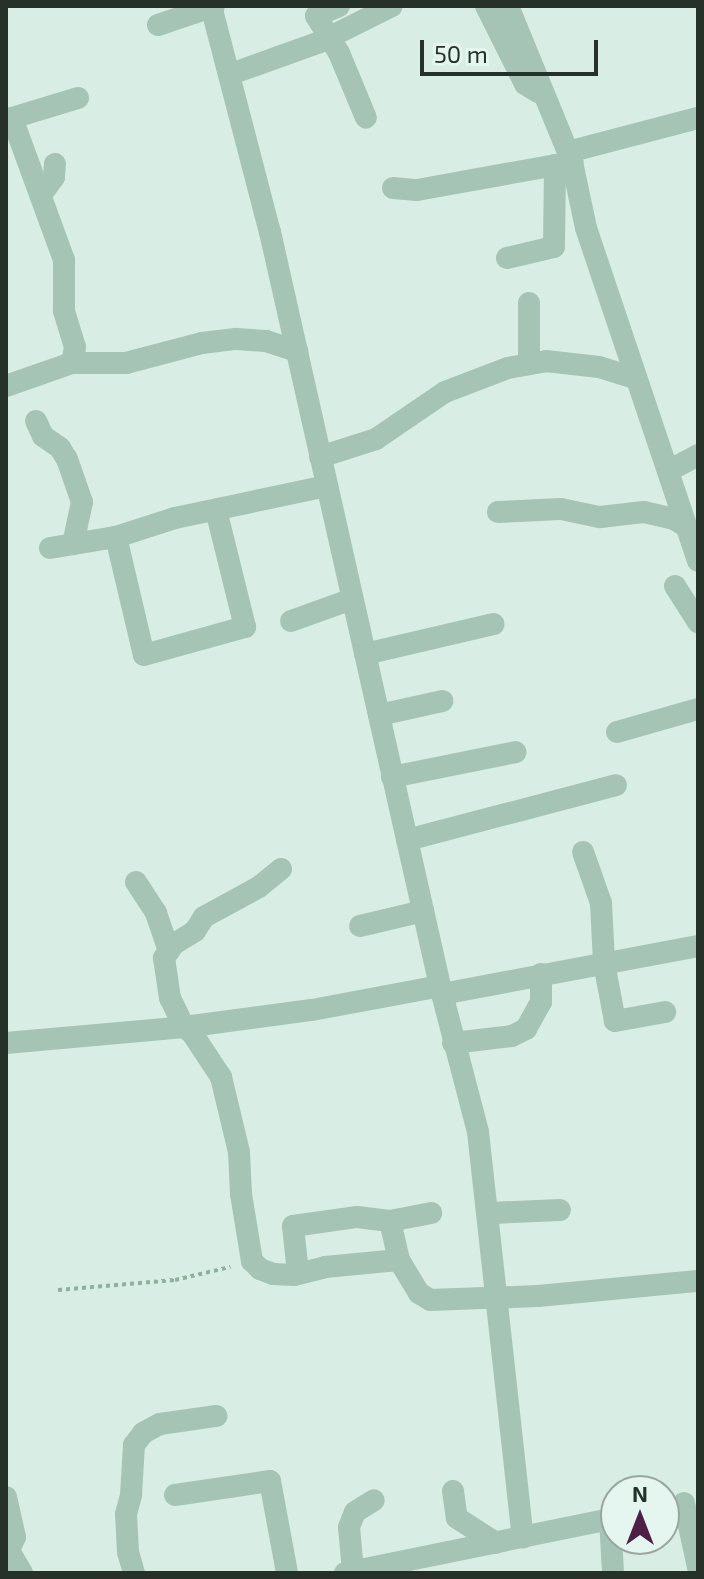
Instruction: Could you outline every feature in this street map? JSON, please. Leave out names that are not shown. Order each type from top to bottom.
[{"type":"street","points":[[158,25],[212,6],[231,74],[297,351],[453,1043],[478,1132],[523,1538]]},
{"type":"street","points":[[339,6],[316,16],[330,37],[366,118]]},
{"type":"street","points":[[231,74],[330,37],[392,6]]},
{"type":"street","points":[[486,6],[525,84],[545,97]]},
{"type":"street","points":[[508,6],[545,97],[636,378],[692,533],[698,561]]},
{"type":"street","points":[[72,363],[75,347],[64,311],[64,260],[12,118],[78,98]]},
{"type":"street","points":[[393,188],[417,190],[565,160],[698,118]]},
{"type":"street","points":[[507,258],[554,247],[565,160]]},
{"type":"street","points":[[41,195],[54,177],[55,164]]},
{"type":"street","points":[[529,303],[529,364]]},
{"type":"street","points":[[6,386],[72,363],[126,363],[202,343],[236,339],[266,341],[297,351]]},
{"type":"street","points":[[320,457],[376,439],[427,403],[463,384],[529,364],[546,361],[582,364],[636,378]]},
{"type":"street","points":[[36,421],[43,436],[60,448],[67,459],[82,502],[73,544]]},
{"type":"street","points":[[670,470],[698,455]]},
{"type":"street","points":[[50,548],[116,537],[135,528],[327,486]]},
{"type":"street","points":[[498,512],[561,509],[600,517],[644,512],[674,519],[692,533]]},
{"type":"street","points":[[116,537],[144,655],[245,627],[216,510]]},
{"type":"street","points":[[675,586],[698,622]]},
{"type":"street","points":[[291,621],[352,599]]},
{"type":"street","points":[[365,654],[494,624]]},
{"type":"street","points":[[379,715],[442,701]]},
{"type":"street","points":[[617,732],[698,709]]},
{"type":"street","points":[[392,777],[516,752]]},
{"type":"street","points":[[407,840],[616,785]]},
{"type":"street","points":[[583,852],[601,903],[604,963],[615,1021],[665,1012]]},
{"type":"street","points":[[281,869],[259,887],[204,917],[195,931],[169,951],[164,958],[170,998],[184,1027],[192,1033],[221,1077],[239,1152],[241,1194],[252,1261],[260,1269],[273,1274],[399,1260]]},
{"type":"street","points":[[136,882],[156,913],[169,951]]},
{"type":"street","points":[[360,926],[423,911]]},
{"type":"street","points":[[6,1043],[184,1027],[312,1010],[698,946]]},
{"type":"street","points":[[453,1043],[512,1036],[526,1029],[541,1002],[541,974]]},
{"type":"street","points":[[489,1213],[560,1210]]},
{"type":"street","points":[[298,1273],[293,1226],[357,1217],[390,1221],[431,1213]]},
{"type":"street","points":[[390,1221],[399,1260],[419,1293],[430,1300],[498,1295],[538,1296],[698,1281]]},
{"type":"street","points":[[134,1573],[128,1552],[126,1514],[131,1495],[134,1445],[143,1433],[160,1424],[216,1416]]},
{"type":"street","points":[[175,1495],[270,1481],[287,1573]]},
{"type":"street","points":[[453,1491],[457,1518],[496,1543]]},
{"type":"street","points":[[6,1497],[15,1537],[7,1548],[22,1573]]},
{"type":"street","points":[[374,1500],[355,1512],[349,1527],[349,1572],[600,1521]]},
{"type":"street","points":[[682,1504],[698,1567]]},
{"type":"path","points":[[58,1290],[175,1280],[252,1261]]}]
